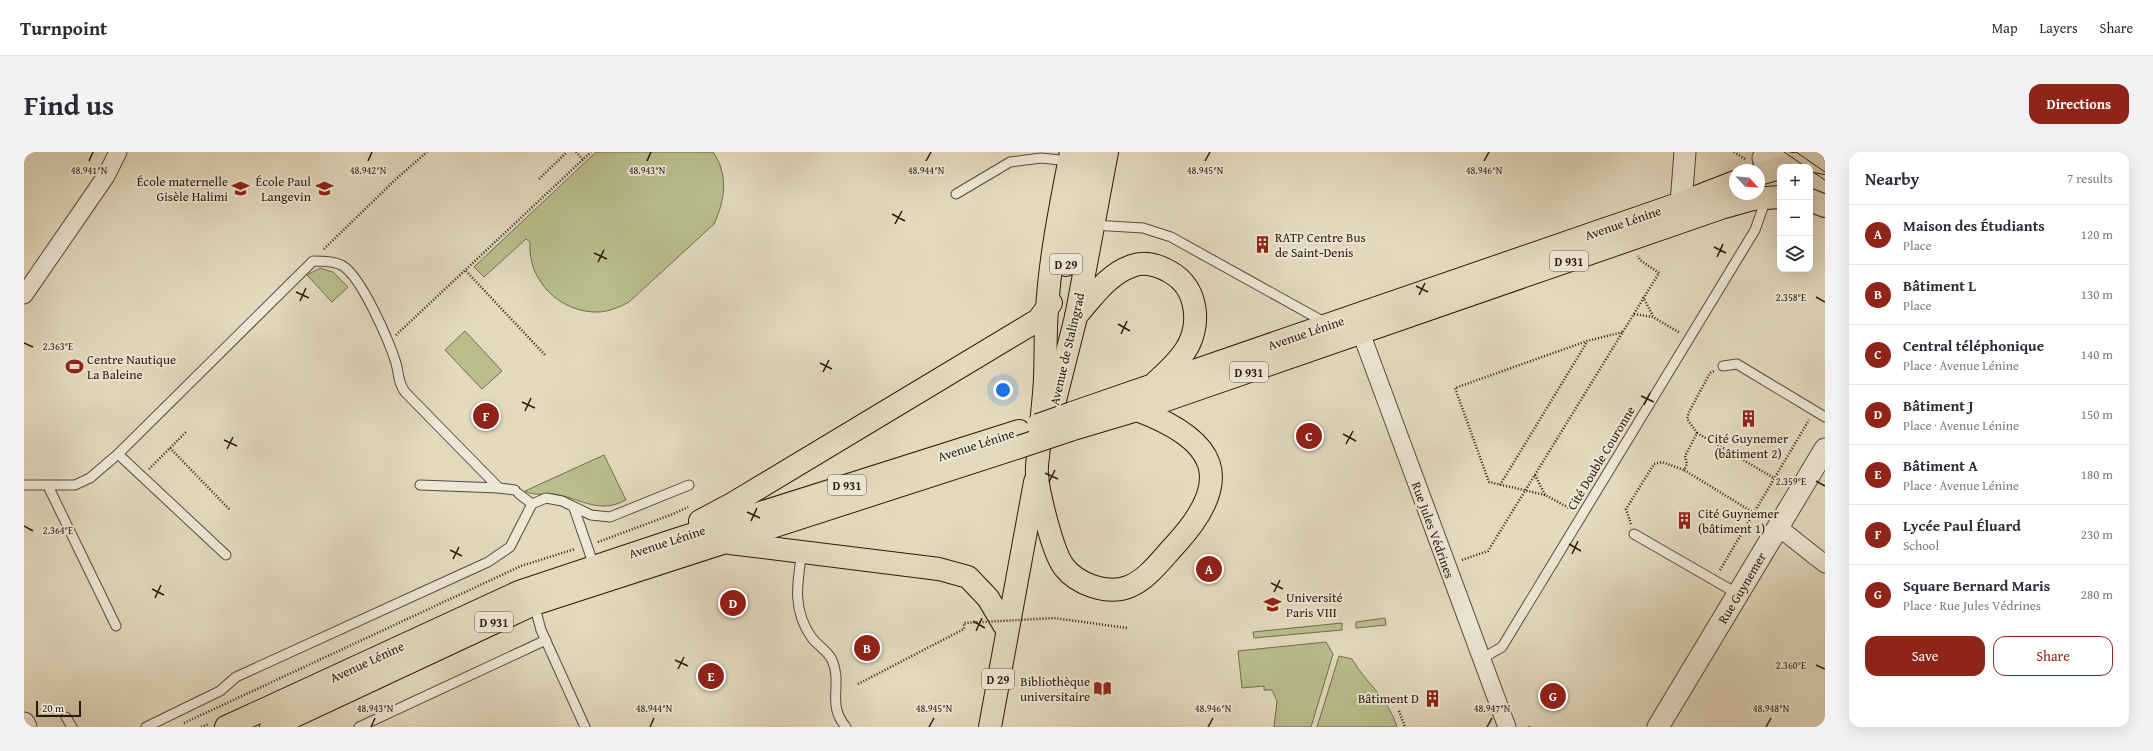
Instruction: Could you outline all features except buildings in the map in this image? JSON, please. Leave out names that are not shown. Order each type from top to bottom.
[{"type":"main road","name":"Avenue de Stalingrad","points":[[990,727],[1037,475],[1076,317],[1093,225],[1091,155]]},
{"type":"main road","name":"Avenue de Stalingrad","points":[[1037,475],[1045,377],[1057,271],[1091,155]]},
{"type":"main road","name":"Avenue Lénine","points":[[271,727],[534,604],[726,542],[1017,440],[1071,421],[1151,387],[1681,203],[1729,184]]},
{"type":"main road","name":"Avenue Lénine","points":[[1071,421],[1137,410],[1721,208],[1773,197]]},
{"type":"main road","points":[[1813,201],[1825,206]]},
{"type":"main road","points":[[1076,317],[1111,278],[1134,265],[1153,264],[1180,278],[1189,290],[1193,300],[1193,331],[1189,344],[1181,356],[1151,387]]},
{"type":"main road","points":[[675,540],[697,523],[744,497],[1038,320],[1047,311],[1057,271]]},
{"type":"main road","points":[[1024,329],[1039,300],[1057,271]]},
{"type":"main road","name":"Avenue de Stalingrad","points":[[1045,377],[1047,311]]},
{"type":"main road","points":[[1037,475],[1051,540],[1056,555],[1065,568],[1083,581],[1110,590],[1128,587],[1146,576],[1193,526],[1204,507],[1211,487],[1209,462],[1194,440],[1164,421],[1137,410]]},
{"type":"main road","name":"Avenue Lénine","points":[[226,727],[519,592],[675,540],[1017,440]]},
{"type":"main road","points":[[726,542],[939,569],[968,577],[988,598],[1007,630]]},
{"type":"street","points":[[24,295],[106,176],[118,152]]},
{"type":"street","points":[[1681,203],[1685,152]]},
{"type":"street","name":"Rue Jules Védrines","points":[[1360,333],[1507,727]]},
{"type":"street","name":"Rue Guynemer","points":[[1658,727],[1825,449]]},
{"type":"street","points":[[1778,527],[1825,564]]},
{"type":"street","points":[[24,723],[26,727]]},
{"type":"lane","points":[[956,194],[1010,162],[1041,158],[1091,155]]},
{"type":"lane","name":"Cité Double Couronne","points":[[1481,660],[1502,648],[1755,230],[1773,197]]},
{"type":"lane","points":[[1093,225],[1143,228],[1170,237],[1330,325]]},
{"type":"lane","points":[[24,485],[75,485],[90,478],[118,454],[313,261],[325,261],[343,266],[357,281],[388,343],[396,365],[399,384],[405,392],[499,488]]},
{"type":"lane","points":[[1723,366],[1737,364],[1825,418]]},
{"type":"lane","points":[[118,454],[226,555]]},
{"type":"lane","points":[[420,485],[499,488],[517,492],[532,504]]},
{"type":"lane","points":[[146,727],[220,691],[236,677],[488,562],[510,547],[532,504],[546,498],[562,502],[591,515],[610,517],[689,485]]},
{"type":"lane","points":[[48,486],[116,626]]},
{"type":"lane","points":[[574,508],[594,566]]},
{"type":"lane","points":[[1634,534],[1738,594]]},
{"type":"lane","points":[[802,552],[796,593],[797,607],[811,637],[832,660],[837,685],[834,697],[836,709],[840,720],[846,727]]},
{"type":"lane","points":[[534,604],[546,640],[585,727]]},
{"type":"lane","points":[[359,727],[546,640]]},
{"type":"lane","points":[[66,717],[72,727]]},
{"type":"path","points":[[313,261],[396,179],[427,152]]},
{"type":"path","points":[[539,179],[567,152]]},
{"type":"path","points":[[576,152],[583,160]]},
{"type":"path","points":[[388,343],[591,152]]},
{"type":"path","points":[[1446,565],[1488,551],[1659,273],[1640,260],[1632,239]]},
{"type":"path","points":[[466,271],[546,356]]},
{"type":"path","points":[[1643,297],[1653,317]]},
{"type":"path","points":[[1634,314],[1653,317],[1689,338]]},
{"type":"path","points":[[1582,515],[1545,495],[1525,492],[1489,482],[1455,388],[1587,341],[1624,332]]},
{"type":"path","points":[[1500,485],[1587,341]]},
{"type":"path","points":[[1723,366],[1710,373],[1689,412],[1687,419],[1697,433],[1774,478]]},
{"type":"path","points":[[1714,580],[1814,411]]},
{"type":"path","points":[[142,476],[186,432]]},
{"type":"path","points":[[1684,470],[1687,464],[1685,456],[1697,433]]},
{"type":"path","points":[[170,448],[230,510]]},
{"type":"path","points":[[1634,534],[1626,509],[1654,464],[1662,462],[1684,470],[1754,513]]},
{"type":"path","points":[[1535,475],[1545,495]]},
{"type":"path","points":[[858,684],[964,629],[964,623],[1054,618],[1127,628]]},
{"type":"path","points":[[1399,711],[1405,727]]},
{"type":"green space","points":[[596,152],[713,152],[721,170],[724,188],[721,206],[714,224],[629,302],[607,311],[586,311],[572,307],[560,301],[549,292],[534,270],[530,242],[526,239],[484,277],[474,267]]},
{"type":"green space","points":[[320,268],[333,272],[348,287],[332,302],[307,275]]},
{"type":"green space","points":[[465,331],[502,371],[482,389],[445,350]]},
{"type":"green space","points":[[604,455],[626,500],[617,504],[600,506],[559,495],[533,494],[525,491]]},
{"type":"green space","points":[[1385,618],[1386,625],[1356,628],[1356,622]]},
{"type":"green space","points":[[1342,623],[1342,630],[1254,638],[1253,632]]},
{"type":"green space","points":[[1326,642],[1333,654],[1311,727],[1274,727],[1277,701],[1272,690],[1264,690],[1264,686],[1242,688],[1238,651]]},
{"type":"green space","points":[[1339,656],[1352,659],[1383,699],[1397,727],[1317,727]]},
{"type":"tram line","points":[[1784,152],[1802,164]]},
{"type":"tram line","points":[[1796,152],[1825,172]]},
{"type":"tram line","points":[[1813,172],[1825,180]]},
{"type":"place","name":"École maternelle Gisèle Halimi","points":[[241,188]]},
{"type":"place","name":"École Paul Langevin","points":[[324,188]]},
{"type":"place","name":"RATP Centre Bus de Saint-Denis","points":[[1262,244]]},
{"type":"place","name":"Centre Nautique La Baleine","points":[[74,366]]},
{"type":"place","name":"Lycée Paul Éluard","points":[[486,416]]},
{"type":"place","name":"Cité Guynemer (bâtiment 2)","points":[[1748,419]]},
{"type":"place","name":"Central téléphonique","points":[[1309,436]]},
{"type":"place","name":"Cité Guynemer (bâtiment 1)","points":[[1685,520]]},
{"type":"place","name":"Maison des Étudiants","points":[[1209,569]]},
{"type":"place","name":"Bâtiment J","points":[[733,603]]},
{"type":"place","name":"Université Paris VIII","points":[[1273,604]]},
{"type":"place","name":"Bâtiment L","points":[[867,648]]},
{"type":"place","name":"Bâtiment A","points":[[711,676]]},
{"type":"place","name":"Bibliothèque universitaire","points":[[1103,688]]},
{"type":"place","name":"Square Bernard Maris","points":[[1553,696]]},
{"type":"place","name":"Bâtiment D","points":[[1432,698]]}]
